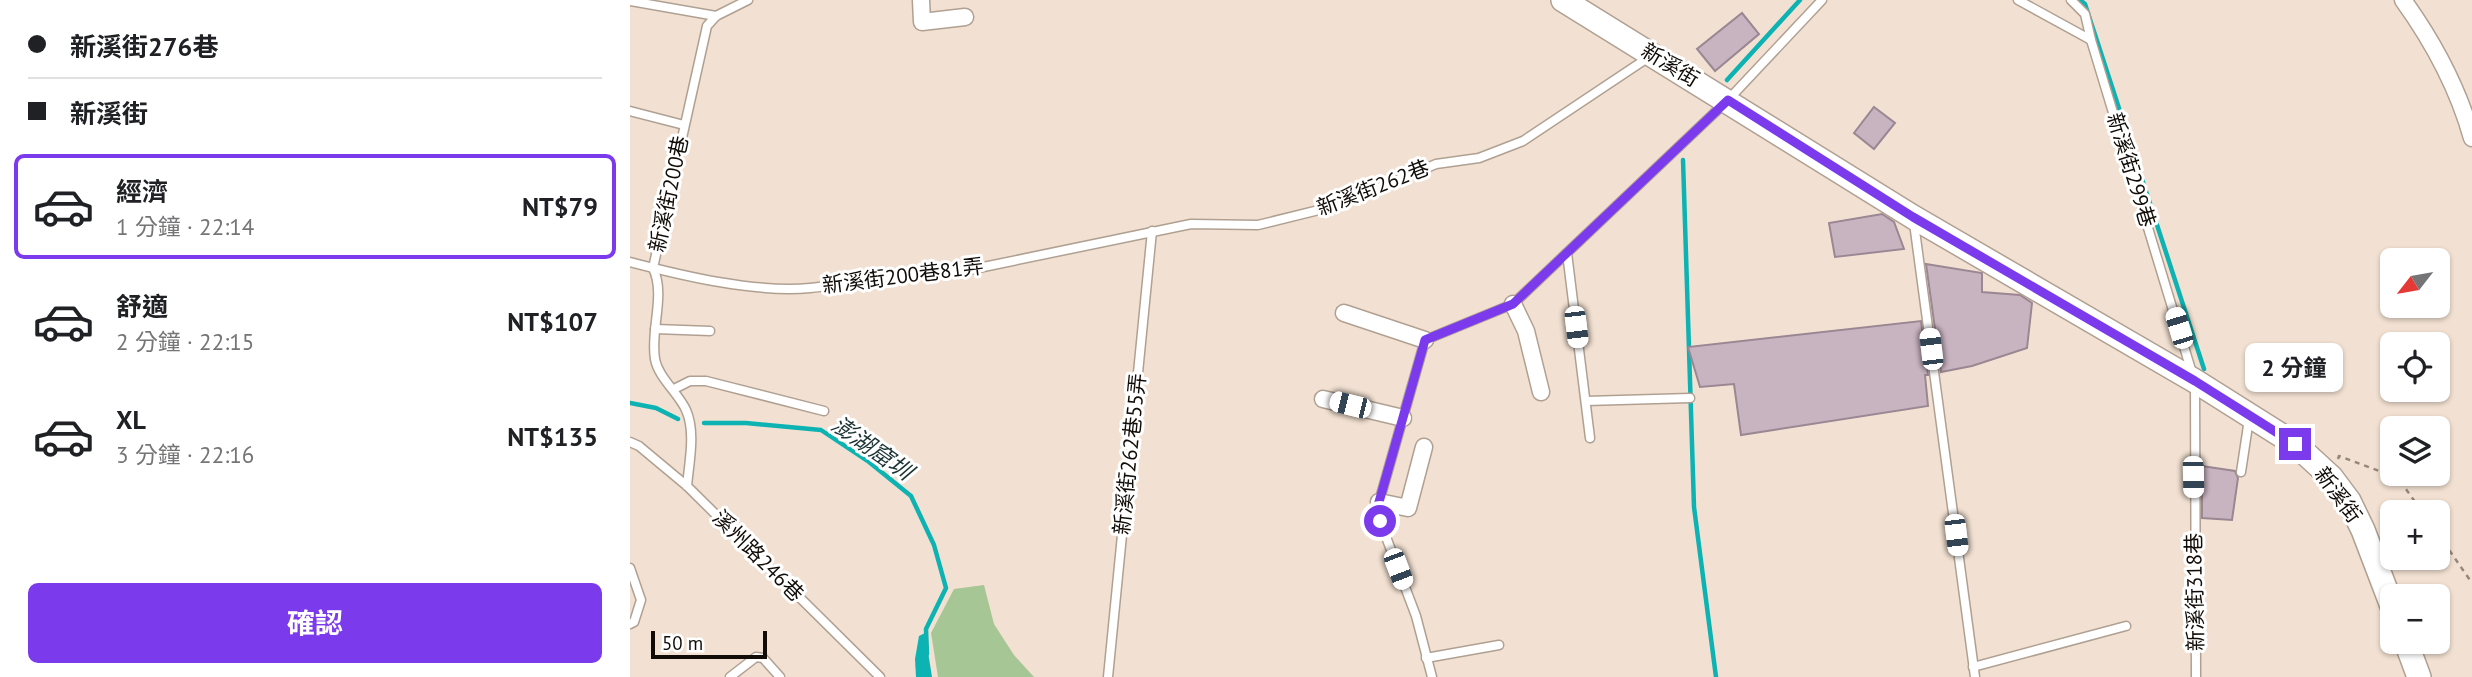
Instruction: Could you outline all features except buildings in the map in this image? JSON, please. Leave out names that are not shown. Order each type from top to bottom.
[{"type":"street","points":[[921,0],[922,22],[965,17]]},
{"type":"street","name":"新溪街","points":[[1563,0],[1913,217],[2195,381],[2295,444],[2331,477],[2348,501],[2363,530],[2384,584]]},
{"type":"street","points":[[2403,0],[2440,57],[2462,103],[2472,138]]},
{"type":"street","points":[[1513,304],[1526,331],[1541,393]]},
{"type":"street","points":[[1344,313],[1425,340]]},
{"type":"street","points":[[1323,399],[1403,418]]},
{"type":"street","points":[[1379,502],[1408,509],[1424,447]]},
{"type":"street","points":[[2410,654],[2419,677]]},
{"type":"lane","points":[[630,1],[716,16],[748,0]]},
{"type":"lane","points":[[1432,677],[1416,616],[1380,521],[1379,502],[1425,340],[1513,304],[1728,100],[1822,0]]},
{"type":"lane","points":[[2018,0],[2091,40]]},
{"type":"lane","name":"新溪街299巷","points":[[2071,0],[2085,13],[2195,381]]},
{"type":"lane","name":"新溪街200巷","points":[[687,486],[691,437],[687,413],[655,362],[658,279],[653,268],[707,26],[716,16]]},
{"type":"lane","name":"新溪街262巷","points":[[1152,232],[1191,224],[1258,225],[1335,206],[1436,164],[1479,158],[1523,141],[1564,116],[1651,55]]},
{"type":"lane","points":[[630,111],[684,125]]},
{"type":"lane","points":[[1913,217],[1975,677]]},
{"type":"lane","name":"新溪街200巷81弄","points":[[630,262],[747,285],[808,288],[929,270],[964,271],[1152,232]]},
{"type":"lane","name":"新溪街262巷55弄","points":[[1108,677],[1152,232]]},
{"type":"lane","points":[[1567,253],[1590,438]]},
{"type":"lane","points":[[655,328],[710,331]]},
{"type":"lane","points":[[674,389],[690,381],[706,381],[824,411]]},
{"type":"lane","name":"新溪街318巷","points":[[2195,381],[2196,677]]},
{"type":"lane","points":[[1586,401],[1690,398]]},
{"type":"lane","points":[[2241,472],[2250,416]]},
{"type":"lane","name":"溪州路246巷","points":[[630,442],[639,446],[687,486],[880,677]]},
{"type":"lane","points":[[630,568],[641,600],[634,622],[630,624]]},
{"type":"lane","points":[[1973,667],[2126,626]]},
{"type":"lane","points":[[1426,658],[1499,645]]},
{"type":"lane","points":[[730,677],[756,657],[763,658],[780,677]]},
{"type":"path","points":[[2331,477],[2339,456],[2398,478],[2414,500]]},
{"type":"path","points":[[2450,551],[2472,583]]},
{"type":"green space","points":[[984,585],[994,624],[1014,655],[1034,677],[938,677],[931,633],[954,589]]},
{"type":"water","points":[[925,633],[932,677],[916,677],[915,659],[919,636]]},
{"type":"waterway","points":[[1727,80],[1800,0]]},
{"type":"waterway","points":[[2080,0],[2085,4],[2204,369]]},
{"type":"waterway","points":[[1683,160],[1694,507],[1716,677]]},
{"type":"waterway","name":"澎湖窟圳","points":[[630,403],[656,408],[678,419]]},
{"type":"waterway","name":"澎湖窟圳","points":[[704,423],[746,423],[821,430],[869,462],[911,496],[934,545],[946,588],[926,629],[927,654]]},
{"type":"route","points":[[1380,521],[1379,502],[1425,340],[1513,304],[1728,100],[1913,217],[2195,381],[2295,444]]}]
